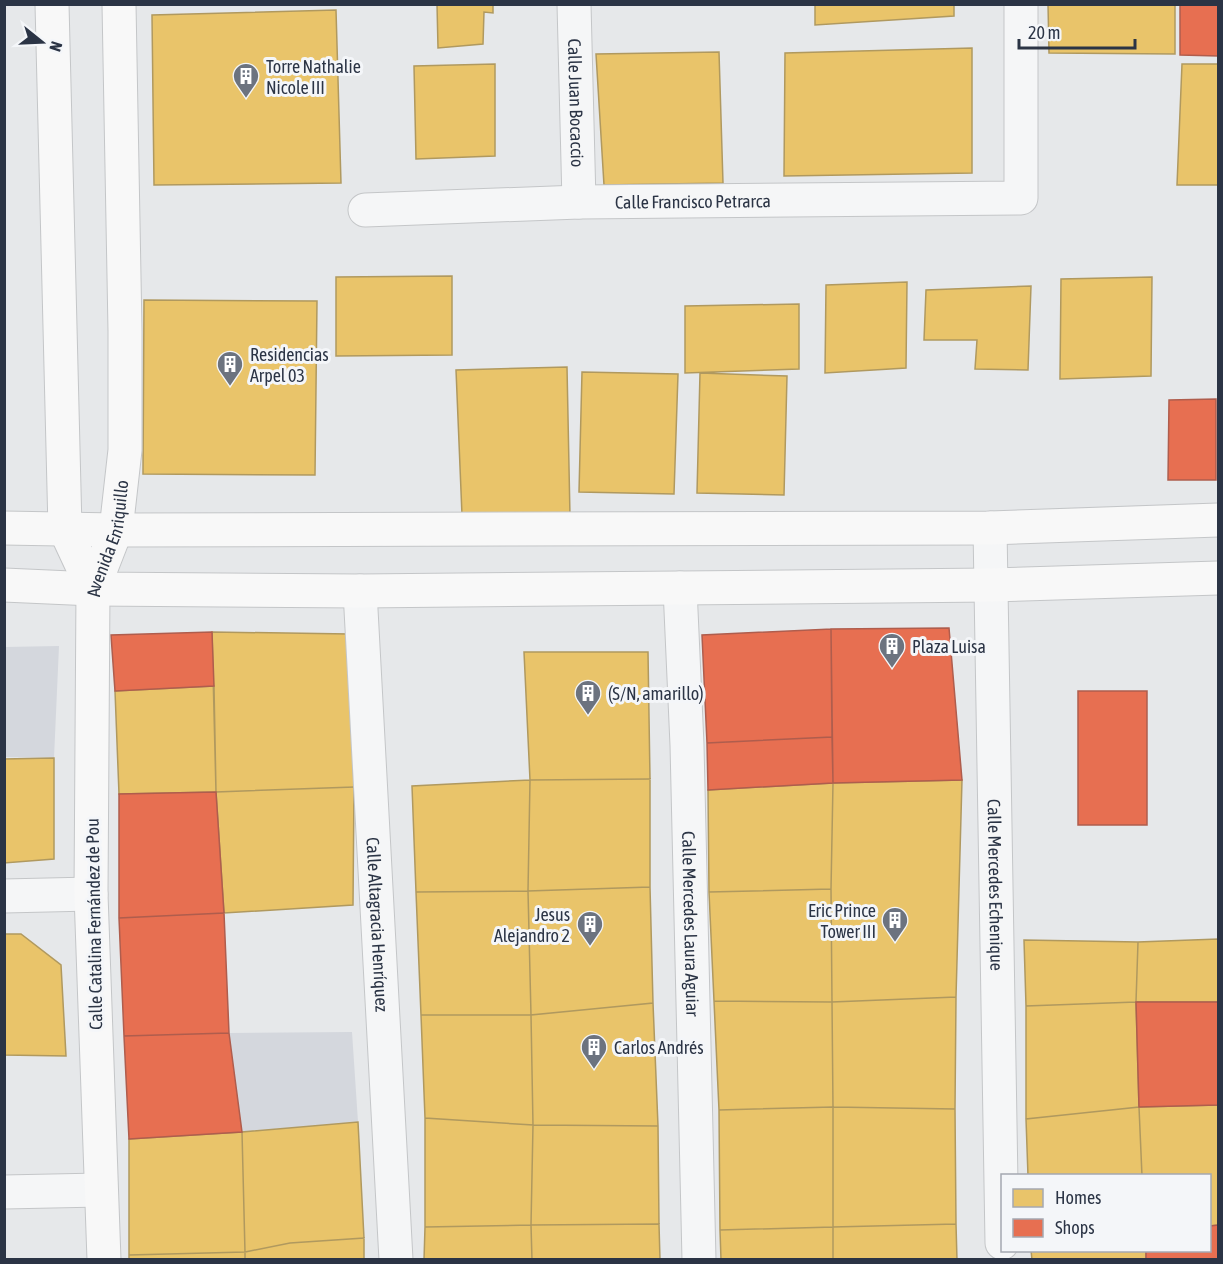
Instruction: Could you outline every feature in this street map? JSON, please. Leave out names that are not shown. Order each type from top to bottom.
[{"type":"street","name":"Avenida Enriquillo","points":[[52,4],[65,529],[93,589]]},
{"type":"street","name":"Avenida Enriquillo","points":[[93,589],[116,530],[125,450],[119,4]]},
{"type":"street","name":"Calle Juan Bocaccio","points":[[574,4],[579,202]]},
{"type":"street","name":"Calle Francisco Petrarca","points":[[365,210],[579,202],[1022,198],[1021,4]]},
{"type":"street","points":[[4,528],[116,530],[990,528],[1218,520]]},
{"type":"street","name":"Calle Mercedes Echenique","points":[[990,528],[1001,1183]]},
{"type":"street","points":[[4,585],[93,589],[360,591],[991,585],[1218,578]]},
{"type":"street","name":"Calle Mercedes Laura Aguiar","points":[[680,588],[687,745],[699,1260]]},
{"type":"street","name":"Calle Catalina Fernández de Pou","points":[[93,589],[91,894],[104,1260]]},
{"type":"street","name":"Calle Altagracia Henríquez","points":[[360,591],[396,1260]]},
{"type":"street","points":[[4,896],[91,894]]},
{"type":"street","points":[[4,1192],[100,1190]]},
{"type":"shaded area","points":[[59,646],[54,758],[5,757],[5,647]]},
{"type":"shaded area","points":[[352,1032],[358,1122],[242,1132],[229,1033]]},
{"type":"building: Homes","points":[[437,4],[493,4],[493,13],[484,12],[483,44],[438,48]]},
{"type":"building: Homes","points":[[815,4],[954,4],[954,16],[815,25]]},
{"type":"building: Homes","points":[[1048,4],[1175,4],[1175,54],[1049,53]]},
{"type":"building: Homes","name":"Torre Nathalie Nicole III","points":[[336,10],[341,183],[154,185],[152,15]]},
{"type":"building: Homes","points":[[972,48],[972,173],[784,176],[785,53]]},
{"type":"building: Homes","points":[[719,52],[723,183],[604,185],[596,54]]},
{"type":"building: Homes","points":[[495,64],[495,156],[416,159],[414,66]]},
{"type":"building: Homes","points":[[1182,64],[1218,64],[1218,185],[1177,185]]},
{"type":"building: Homes","points":[[452,276],[452,355],[336,356],[336,277]]},
{"type":"building: Homes","points":[[1152,277],[1151,376],[1060,379],[1061,279]]},
{"type":"building: Homes","points":[[907,282],[906,368],[825,373],[826,285]]},
{"type":"building: Homes","points":[[1031,286],[1028,370],[975,369],[977,340],[924,340],[926,290]]},
{"type":"building: Homes","name":"Residencias Arpel 03","points":[[144,300],[317,301],[315,475],[143,474]]},
{"type":"building: Homes","points":[[799,304],[799,369],[685,373],[685,306]]},
{"type":"building: Homes","points":[[567,367],[570,517],[462,515],[456,370]]},
{"type":"building: Homes","points":[[582,372],[678,374],[674,494],[579,492]]},
{"type":"building: Homes","points":[[700,373],[787,376],[784,495],[697,493]]},
{"type":"building: Homes","points":[[212,632],[349,634],[354,787],[216,792]]},
{"type":"building: Homes","name":"(S/N, amarillo)","points":[[524,652],[648,652],[650,779],[530,780]]},
{"type":"building: Homes","points":[[214,686],[216,792],[119,794],[115,691]]},
{"type":"building: Homes","points":[[54,758],[54,859],[4,863],[4,759]]},
{"type":"building: Homes","points":[[650,779],[650,887],[528,891],[530,780]]},
{"type":"building: Homes","points":[[530,780],[528,891],[416,892],[412,786]]},
{"type":"building: Homes","name":"Eric Prince Tower III","points":[[962,780],[956,997],[832,1002],[833,783]]},
{"type":"building: Homes","points":[[833,783],[831,889],[709,892],[708,790]]},
{"type":"building: Homes","points":[[354,787],[353,905],[224,913],[216,792]]},
{"type":"building: Homes","name":"Jesus Alejandro 2","points":[[650,887],[653,1003],[531,1015],[528,891]]},
{"type":"building: Homes","points":[[831,889],[832,1002],[714,1001],[709,892]]},
{"type":"building: Homes","points":[[528,891],[531,1015],[421,1015],[416,892]]},
{"type":"building: Homes","points":[[4,934],[21,934],[61,965],[66,1056],[4,1055]]},
{"type":"building: Homes","points":[[1218,939],[1218,1002],[1136,1002],[1138,942]]},
{"type":"building: Homes","points":[[1024,940],[1138,942],[1136,1002],[1026,1006]]},
{"type":"building: Homes","points":[[956,997],[955,1109],[833,1107],[832,1002]]},
{"type":"building: Homes","points":[[714,1001],[832,1002],[833,1107],[719,1110]]},
{"type":"building: Homes","points":[[1136,1002],[1139,1107],[1026,1119],[1026,1006]]},
{"type":"building: Homes","name":"Carlos Andrés","points":[[653,1003],[658,1126],[533,1125],[531,1015]]},
{"type":"building: Homes","points":[[421,1015],[531,1015],[533,1125],[425,1118]]},
{"type":"building: Homes","points":[[1218,1105],[1218,1225],[1211,1226],[1211,1174],[1142,1174],[1139,1107]]},
{"type":"building: Homes","points":[[833,1107],[833,1227],[720,1230],[719,1110]]},
{"type":"building: Homes","points":[[833,1107],[955,1109],[956,1224],[833,1227]]},
{"type":"building: Homes","points":[[1139,1107],[1142,1174],[1028,1174],[1026,1119]]},
{"type":"building: Homes","points":[[425,1118],[533,1125],[531,1225],[425,1227]]},
{"type":"building: Homes","points":[[358,1122],[364,1238],[290,1243],[245,1252],[242,1132]]},
{"type":"building: Homes","points":[[533,1125],[658,1126],[659,1224],[531,1225]]},
{"type":"building: Homes","points":[[242,1132],[245,1252],[129,1255],[129,1139]]},
{"type":"building: Homes","points":[[659,1224],[660,1260],[532,1260],[531,1225]]},
{"type":"building: Homes","points":[[956,1224],[957,1260],[833,1260],[833,1227]]},
{"type":"building: Homes","points":[[531,1225],[532,1260],[424,1260],[425,1227]]},
{"type":"building: Homes","points":[[833,1227],[833,1260],[721,1260],[720,1230]]},
{"type":"building: Homes","points":[[364,1238],[364,1260],[245,1260],[245,1252],[290,1243]]},
{"type":"building: Homes","points":[[245,1252],[245,1260],[129,1260],[129,1255]]},
{"type":"building: Homes","points":[[1031,1252],[1146,1252],[1146,1260],[1032,1260]]},
{"type":"building: Shops","points":[[1180,4],[1218,4],[1218,56],[1180,55]]},
{"type":"building: Shops","points":[[1216,399],[1216,480],[1168,480],[1169,400]]},
{"type":"building: Shops","name":"Plaza Luisa","points":[[949,628],[962,780],[833,783],[831,629]]},
{"type":"building: Shops","points":[[831,629],[832,737],[707,743],[702,635]]},
{"type":"building: Shops","points":[[212,632],[214,686],[115,691],[111,635]]},
{"type":"building: Shops","points":[[1078,691],[1147,691],[1147,825],[1078,825]]},
{"type":"building: Shops","points":[[832,737],[833,783],[708,790],[707,743]]},
{"type":"building: Shops","points":[[216,792],[224,913],[119,918],[119,794]]},
{"type":"building: Shops","points":[[224,913],[229,1033],[124,1036],[119,918]]},
{"type":"building: Shops","points":[[1136,1002],[1218,1002],[1218,1105],[1139,1107]]},
{"type":"building: Shops","points":[[229,1033],[242,1132],[129,1139],[124,1036]]},
{"type":"building: Shops","points":[[1218,1225],[1218,1260],[1146,1260],[1146,1252],[1211,1252],[1211,1226]]},
{"type":"place","name":"Torre Nathalie Nicole III","points":[[246,99]]},
{"type":"place","name":"Residencias Arpel 03","points":[[230,387]]},
{"type":"place","name":"Plaza Luisa","points":[[892,669]]},
{"type":"place","name":"(S/N, amarillo)","points":[[588,716]]},
{"type":"place","name":"Eric Prince Tower III","points":[[895,943]]},
{"type":"place","name":"Jesus Alejandro 2","points":[[590,947]]},
{"type":"place","name":"Carlos Andrés","points":[[594,1070]]}]
